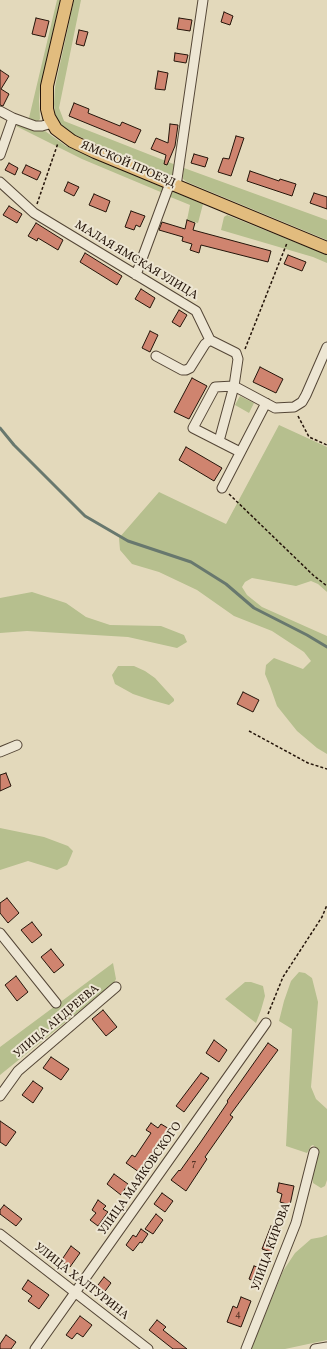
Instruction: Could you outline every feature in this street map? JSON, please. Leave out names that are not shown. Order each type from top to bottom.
[{"type":"main road","name":"ЯМСКОЙ ПРОЕЗД","points":[[67,0],[48,86],[47,109],[52,123],[60,133],[79,145],[327,248]]},
{"type":"street","points":[[136,274],[173,184],[203,0]]},
{"type":"street","points":[[0,111],[13,118],[35,126],[42,126],[52,123]]},
{"type":"street","points":[[0,155],[13,118]]},
{"type":"street","name":"МАЛАЯ ЯМСКАЯ УЛИЦА","points":[[0,182],[34,213],[196,311],[210,340]]},
{"type":"street","points":[[156,356],[182,370],[186,370],[190,368],[205,344],[210,340],[236,353],[238,359],[234,386],[219,441]]},
{"type":"street","points":[[240,452],[193,428],[215,387],[234,386],[275,408],[294,407],[302,402],[306,395],[327,347]]},
{"type":"street","points":[[222,488],[266,403]]},
{"type":"street","points":[[0,752],[17,745]]},
{"type":"street","points":[[0,933],[56,1003]]},
{"type":"street","name":"УЛИЦА АНДРЕЕВА","points":[[0,1096],[18,1070],[116,987]]},
{"type":"street","name":"УЛИЦА МАЯКОВСКОГО","points":[[35,1349],[266,1023]]},
{"type":"street","name":"УЛИЦА КИРОВА","points":[[246,1349],[296,1223],[314,1152]]},
{"type":"street","name":"УЛИЦА ХАЛТУРИНА","points":[[0,1234],[148,1349]]},
{"type":"street","points":[[315,1349],[327,1347]]},
{"type":"path","points":[[34,213],[60,133]]},
{"type":"path","points":[[238,359],[243,353],[291,233]]},
{"type":"path","points":[[294,407],[309,437],[327,445]]},
{"type":"path","points":[[222,488],[241,504],[327,586]]},
{"type":"path","points":[[249,731],[308,763],[327,769]]},
{"type":"path","points":[[266,1023],[268,1013],[283,978],[322,917],[327,905]]},
{"type":"green space","points":[[57,0],[60,0],[40,89],[40,119],[35,121],[29,118]]},
{"type":"green space","points":[[74,0],[81,0],[59,108],[64,121],[176,165],[173,175],[169,175],[73,134],[58,121],[55,114],[54,104],[55,87]]},
{"type":"green space","points":[[19,124],[35,130],[45,131],[66,146],[162,187],[164,189],[163,193],[82,159],[16,126]]},
{"type":"green space","points":[[184,168],[327,220],[327,240],[187,182],[183,179]]},
{"type":"green space","points":[[171,192],[203,204],[198,223],[187,220],[190,205],[168,196]]},
{"type":"green space","points":[[227,215],[327,255],[327,263],[313,257],[221,230],[224,217]]},
{"type":"green space","points":[[240,396],[254,403],[249,413],[235,405]]},
{"type":"green space","points":[[279,425],[327,447],[327,592],[318,584],[311,581],[296,586],[252,578],[245,582],[242,587],[247,595],[262,607],[327,636],[327,754],[317,748],[297,731],[277,706],[265,674],[266,665],[274,658],[303,669],[311,661],[304,652],[272,631],[234,616],[197,590],[159,572],[132,564],[120,550],[119,538],[159,492],[226,524]]},
{"type":"green space","points":[[32,592],[66,603],[86,617],[110,625],[161,626],[184,635],[187,642],[177,648],[128,637],[27,631],[0,633],[0,598]]},
{"type":"green space","points":[[118,666],[134,666],[145,671],[155,678],[174,699],[174,701],[169,705],[151,700],[133,694],[115,684],[112,675]]},
{"type":"green space","points":[[0,828],[44,837],[68,846],[73,851],[67,865],[57,870],[28,861],[0,870]]},
{"type":"green space","points":[[113,963],[116,979],[114,983],[0,1075],[0,1047]]},
{"type":"green space","points":[[299,972],[305,973],[312,978],[318,1002],[311,1087],[316,1099],[327,1109],[327,1180],[325,1186],[321,1188],[313,1183],[312,1175],[318,1149],[313,1145],[307,1153],[286,1146],[292,1029],[279,1021],[291,981]]},
{"type":"green space","points":[[245,982],[251,982],[263,986],[265,996],[256,1023],[225,999]]},
{"type":"green space","points":[[327,1235],[327,1340],[285,1349],[251,1349],[283,1271],[295,1253],[311,1239]]},
{"type":"building","points":[[224,12],[233,16],[230,25],[221,22]]},
{"type":"building","points":[[36,18],[49,21],[45,37],[32,34]]},
{"type":"building","points":[[179,18],[192,20],[190,31],[177,29]]},
{"type":"building","points":[[79,30],[88,32],[84,46],[76,44]]},
{"type":"building","points":[[175,53],[188,55],[186,63],[174,61]]},
{"type":"building","points":[[0,70],[9,76],[1,89],[9,94],[3,106],[0,105]]},
{"type":"building","points":[[158,71],[168,73],[165,90],[155,89]]},
{"type":"building","points":[[74,103],[89,109],[88,113],[120,126],[122,122],[141,130],[135,143],[69,116]]},
{"type":"building","points":[[170,124],[178,125],[175,146],[167,165],[164,164],[166,155],[151,149],[156,138],[168,143]]},
{"type":"building","points":[[236,136],[244,138],[231,176],[218,172],[223,158],[229,159]]},
{"type":"building","points":[[194,154],[208,158],[205,167],[191,163]]},
{"type":"building","points":[[9,163],[18,168],[15,175],[5,170]]},
{"type":"building","points":[[26,165],[41,172],[37,180],[22,173]]},
{"type":"building","points":[[250,171],[279,181],[280,179],[296,184],[292,196],[247,181]]},
{"type":"building","points":[[68,182],[79,187],[74,196],[64,191]]},
{"type":"building","points":[[314,193],[327,197],[327,209],[310,203]]},
{"type":"building","points":[[94,194],[110,201],[106,212],[89,205]]},
{"type":"building","points":[[9,206],[22,214],[17,223],[3,215]]},
{"type":"building","points":[[131,211],[145,216],[140,227],[136,225],[134,230],[125,227]]},
{"type":"building","points":[[187,220],[195,223],[193,230],[271,251],[268,262],[201,245],[199,253],[190,250],[192,244],[182,241],[183,237],[159,230],[162,222],[185,229]]},
{"type":"building","points":[[36,223],[63,240],[58,250],[38,238],[37,241],[28,236]]},
{"type":"building","points":[[85,253],[122,276],[117,285],[80,262]]},
{"type":"building","points":[[288,255],[306,262],[302,271],[284,264]]},
{"type":"building","points":[[141,289],[155,298],[150,308],[135,299]]},
{"type":"building","points":[[179,310],[187,315],[180,327],[172,322]]},
{"type":"building","points":[[150,331],[158,335],[150,352],[142,348]]},
{"type":"building","points":[[260,367],[283,379],[276,393],[253,382]]},
{"type":"building","points":[[192,378],[207,386],[189,419],[174,412]]},
{"type":"building","points":[[186,447],[222,468],[214,481],[179,460]]},
{"type":"building","points":[[243,692],[259,700],[253,712],[237,704]]},
{"type":"building","points":[[6,773],[11,786],[0,791],[0,775]]},
{"type":"building","points":[[7,898],[19,913],[8,923],[0,913],[0,903]]},
{"type":"building","points":[[32,922],[42,935],[32,943],[21,930]]},
{"type":"building","points":[[51,949],[64,965],[54,973],[41,957]]},
{"type":"building","points":[[16,976],[28,992],[17,1001],[5,985]]},
{"type":"building","points":[[103,1010],[117,1027],[106,1036],[92,1019]]},
{"type":"building","points":[[214,1040],[227,1050],[219,1062],[206,1053]]},
{"type":"building","points":[[268,1043],[278,1050],[230,1115],[233,1117],[205,1157],[207,1159],[186,1191],[171,1180],[179,1170],[180,1171],[200,1143],[228,1102],[227,1101]]},
{"type":"building","points":[[51,1057],[69,1069],[61,1080],[43,1068]]},
{"type":"building","points":[[201,1073],[209,1078],[184,1112],[176,1106]]},
{"type":"building","points":[[33,1081],[43,1088],[33,1103],[22,1095]]},
{"type":"building","points":[[0,1121],[16,1132],[6,1146],[0,1142]]},
{"type":"building","points":[[151,1123],[158,1128],[161,1124],[171,1130],[163,1142],[161,1140],[139,1172],[126,1163],[132,1155],[135,1157],[151,1133],[146,1130]]},
{"type":"building","points":[[114,1174],[128,1184],[121,1195],[107,1184]]},
{"type":"building","points":[[279,1183],[294,1186],[290,1205],[280,1202],[282,1194],[277,1192]]},
{"type":"building","points":[[162,1193],[173,1201],[165,1212],[154,1204]]},
{"type":"building","points":[[98,1200],[106,1206],[103,1209],[108,1212],[98,1226],[90,1220],[96,1213],[92,1210]]},
{"type":"building","points":[[4,1205],[22,1219],[16,1226],[0,1214],[0,1210]]},
{"type":"building","points":[[156,1214],[163,1220],[153,1234],[145,1229]]},
{"type":"building","points":[[271,1226],[281,1229],[271,1252],[262,1249]]},
{"type":"building","points":[[141,1229],[148,1234],[142,1243],[140,1242],[133,1251],[126,1245],[133,1235],[136,1237]]},
{"type":"building","points":[[71,1246],[80,1253],[70,1267],[61,1261]]},
{"type":"building","points":[[254,1266],[264,1269],[258,1283],[249,1279]]},
{"type":"building","points":[[104,1277],[111,1283],[103,1294],[95,1289]]},
{"type":"building","points":[[28,1280],[49,1295],[39,1309],[28,1301],[32,1296],[22,1289]]},
{"type":"building","points":[[241,1297],[251,1301],[241,1327],[227,1322],[233,1306],[237,1308]]},
{"type":"building","points":[[80,1316],[92,1325],[83,1337],[77,1333],[72,1339],[66,1335]]},
{"type":"building","points":[[157,1320],[166,1327],[163,1330],[187,1349],[173,1349],[149,1330]]},
{"type":"building","points":[[6,1335],[16,1342],[11,1349],[0,1349],[0,1344]]},
{"type":"waterway","points":[[0,428],[14,445],[85,516],[128,541],[191,562],[226,584],[254,608],[327,647]]}]
